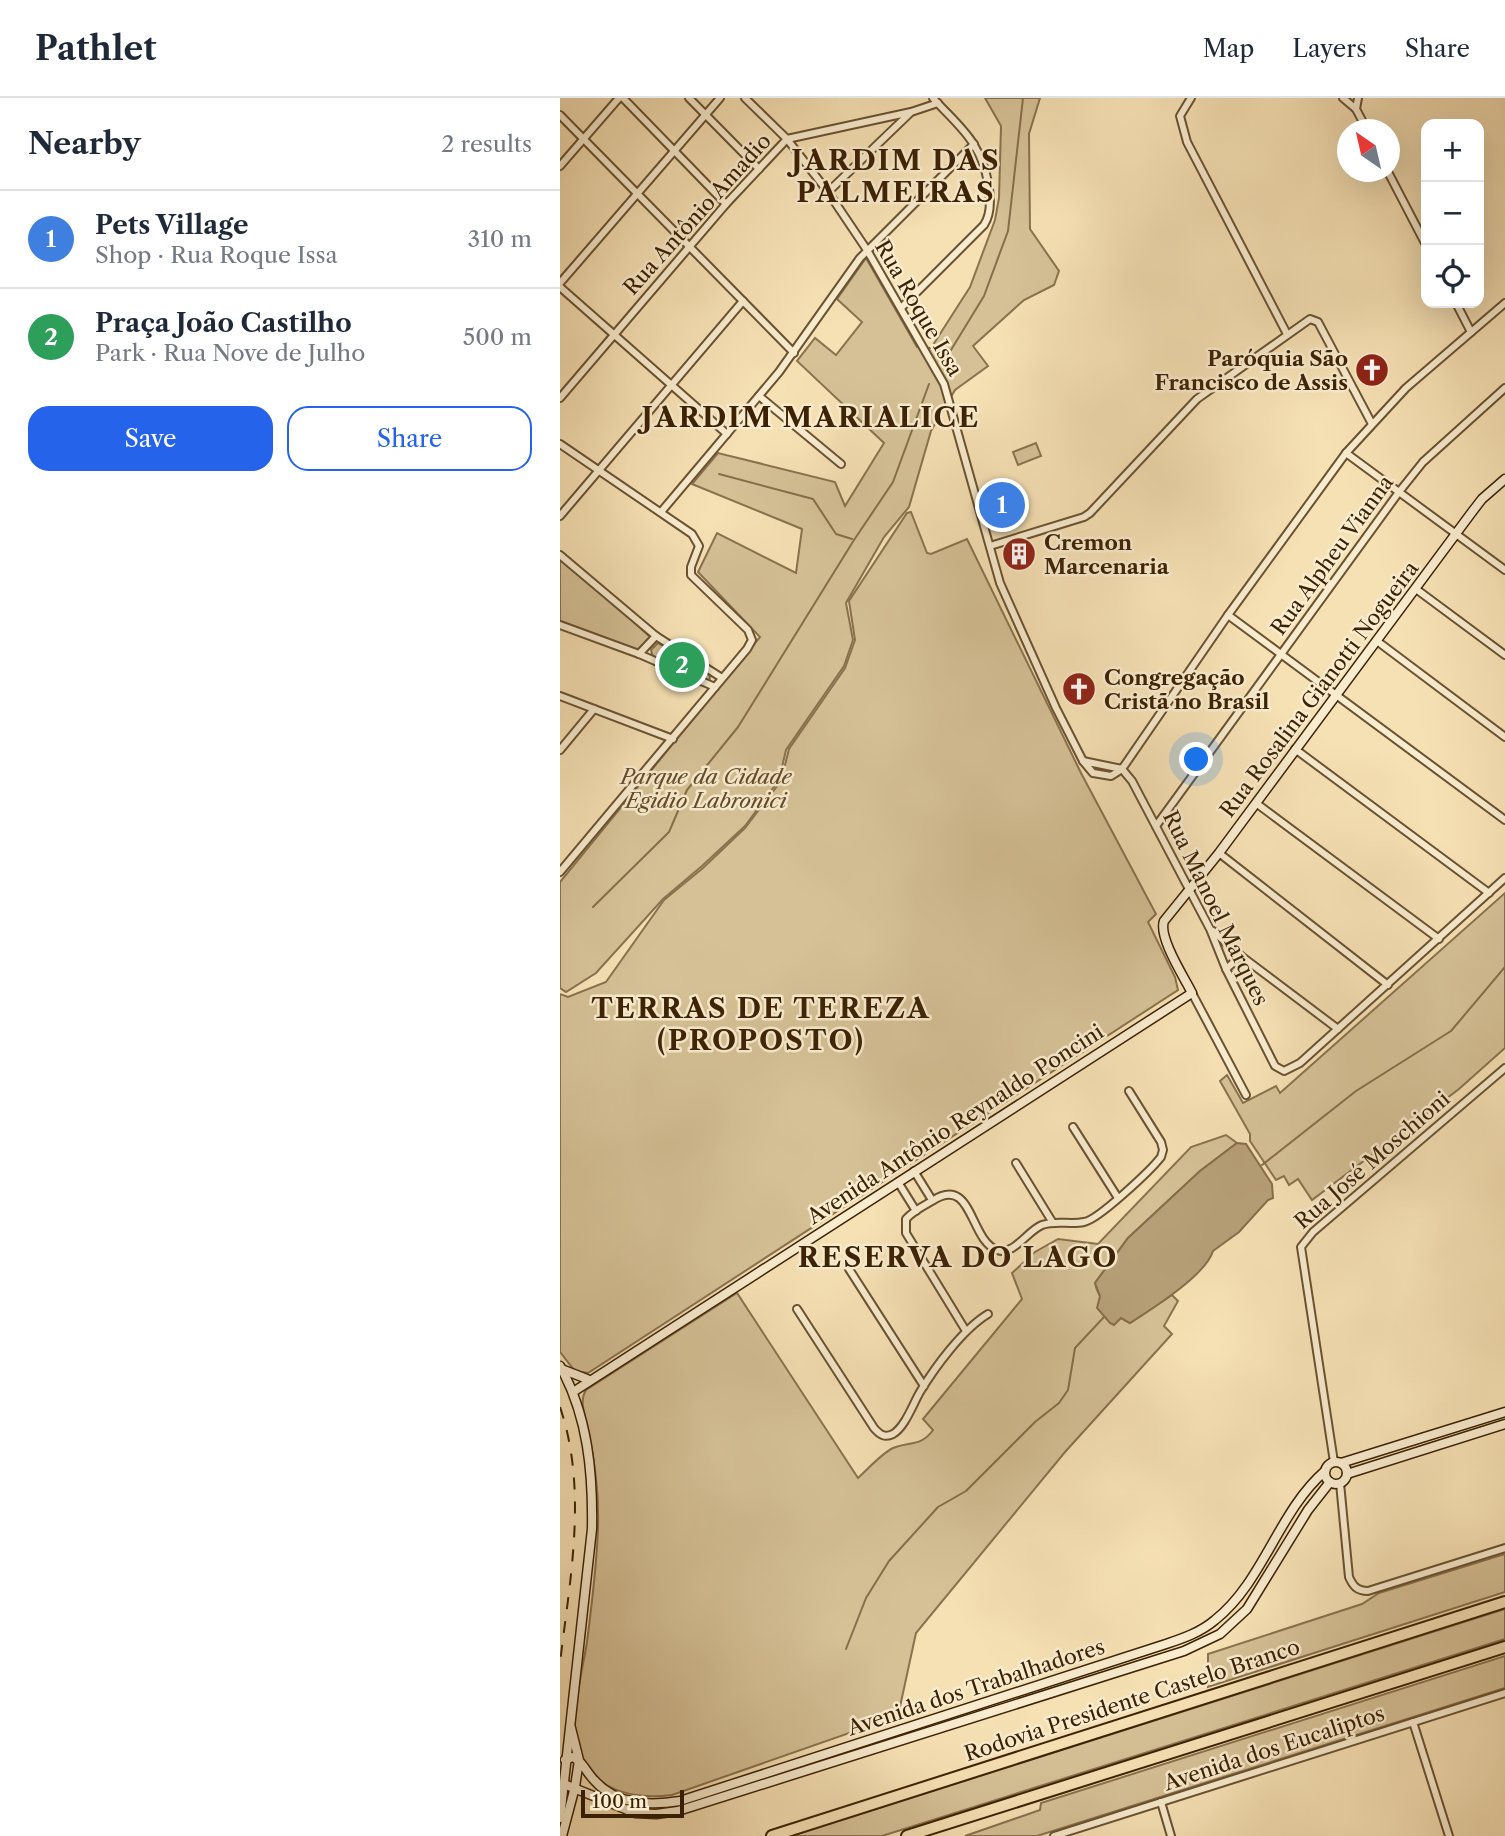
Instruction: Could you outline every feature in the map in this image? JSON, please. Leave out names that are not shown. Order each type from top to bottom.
[{"type":"highway","name":"Rodovia Presidente Castelo Branco","points":[[772,1836],[1505,1602]]},
{"type":"highway","points":[[907,1836],[1505,1647]]},
{"type":"street","points":[[560,166],[621,98],[726,204]]},
{"type":"street","points":[[689,98],[759,169]]},
{"type":"street","points":[[720,98],[560,285],[727,434]]},
{"type":"street","name":"Rua Roque Issa","points":[[745,98],[787,139],[828,192],[867,250],[934,366],[944,384],[1006,599],[1056,708],[1083,761],[1122,769]]},
{"type":"street","points":[[1191,98],[1180,116],[1182,131],[1287,334]]},
{"type":"street","points":[[1343,98],[1356,109],[1361,119]]},
{"type":"street","points":[[1356,109],[1358,98]]},
{"type":"street","points":[[901,308],[984,225],[989,216],[991,196],[974,144],[936,101]]},
{"type":"street","name":"Rua Antônio Amadio","points":[[560,398],[726,204],[787,139],[911,112],[936,101]]},
{"type":"street","points":[[828,192],[911,112]]},
{"type":"street","points":[[560,115],[794,353]]},
{"type":"street","points":[[661,512],[794,353],[867,250],[974,144]]},
{"type":"street","points":[[1393,182],[1421,235]]},
{"type":"street","points":[[560,516],[743,301]]},
{"type":"street","points":[[1122,769],[1228,615],[1346,453],[1406,387],[1505,303]]},
{"type":"street","points":[[1459,308],[1471,332]]},
{"type":"street","points":[[990,546],[1090,513],[1197,398],[1306,321],[1315,320],[1372,424]]},
{"type":"street","name":"Rua Alpheu Vianna","points":[[1156,826],[1399,492],[1423,462],[1505,388]]},
{"type":"street","points":[[759,396],[841,464]]},
{"type":"street","points":[[560,444],[692,534],[699,546],[691,567],[691,575],[748,630],[751,637],[750,646],[560,871]]},
{"type":"street","points":[[1346,453],[1505,570]]},
{"type":"street","name":"Rua Rosalina Gianotti Nogueira","points":[[1192,993],[1164,936],[1164,921],[1219,853],[1482,499],[1504,481]]},
{"type":"street","points":[[560,555],[656,636],[722,678]]},
{"type":"street","points":[[1416,589],[1505,655]]},
{"type":"street","points":[[1228,615],[1505,820]]},
{"type":"street","points":[[560,625],[639,654],[715,687]]},
{"type":"street","points":[[639,654],[656,636]]},
{"type":"street","points":[[1377,641],[1505,737]]},
{"type":"street","points":[[560,696],[673,739]]},
{"type":"street","points":[[560,750],[594,709]]},
{"type":"street","points":[[1295,749],[1489,893]]},
{"type":"street","name":"Rua Manoel Marques","points":[[1122,769],[1132,781],[1210,929],[1226,970],[1275,1066],[1284,1071],[1290,1070],[1338,1029]]},
{"type":"street","points":[[1256,803],[1439,939]]},
{"type":"street","points":[[1219,853],[1388,985]]},
{"type":"street","points":[[1210,929],[1241,956],[1338,1029],[1505,878]]},
{"type":"street","points":[[1226,970],[1241,956]]},
{"type":"street","points":[[1192,993],[1246,1094]]},
{"type":"street","name":"Avenida Antônio Reynaldo Poncini","points":[[572,1390],[1192,993]]},
{"type":"street","name":"Rua José Moschioni","points":[[1338,1462],[1301,1247],[1313,1232],[1505,1068]]},
{"type":"street","points":[[966,1331],[905,1233],[909,1215],[942,1194],[952,1193],[960,1199],[989,1244],[1001,1251],[1008,1251],[1032,1231],[1054,1223],[1088,1222],[1161,1157],[1163,1150],[1129,1091]]},
{"type":"street","points":[[1073,1127],[1118,1198]]},
{"type":"street","points":[[1016,1163],[1054,1223]]},
{"type":"street","points":[[914,1171],[932,1200]]},
{"type":"street","points":[[898,1182],[916,1211]]},
{"type":"street","points":[[849,1269],[924,1386]]},
{"type":"street","points":[[797,1309],[874,1429],[881,1435],[890,1436],[897,1431],[924,1386],[966,1331],[988,1314]]},
{"type":"street","points":[[561,1368],[589,1380],[577,1405]]},
{"type":"street","points":[[560,1818],[592,1529],[592,1477],[588,1447],[572,1390],[561,1368]]},
{"type":"street","points":[[1338,1462],[1346,1466],[1345,1480],[1340,1483],[1329,1482],[1325,1471],[1329,1464],[1505,1412]]},
{"type":"street","points":[[1347,1474],[1505,1424]]},
{"type":"street","name":"Avenida dos Trabalhadores","points":[[579,1760],[595,1782],[621,1799],[663,1804],[715,1791],[1199,1632],[1229,1608],[1299,1502],[1325,1471]]},
{"type":"street","name":"Avenida dos Trabalhadores","points":[[564,1784],[635,1813],[678,1811],[1157,1661],[1202,1644],[1220,1634],[1247,1609],[1308,1510],[1329,1482]]},
{"type":"street","points":[[1340,1483],[1349,1577],[1356,1588],[1367,1591],[1505,1548]]},
{"type":"street","name":"Avenida dos Eucaliptos","points":[[1054,1836],[1505,1693]]},
{"type":"street","points":[[980,1705],[983,1716]]},
{"type":"street","points":[[1413,1722],[1449,1836]]},
{"type":"street","points":[[562,1836],[579,1760],[570,1725]]},
{"type":"street","points":[[565,1760],[572,1757],[579,1760]]},
{"type":"street","points":[[570,1799],[578,1793],[586,1792]]},
{"type":"street","points":[[1161,1802],[1171,1836]]},
{"type":"green space","name":"Parque da Cidade Egidio Labronici","points":[[985,98],[1040,98],[1029,134],[1030,229],[1059,271],[1054,285],[1024,300],[973,346],[988,366],[955,390],[931,431],[909,507],[884,537],[846,603],[853,640],[844,666],[786,750],[779,780],[745,826],[663,899],[596,973],[566,992],[560,988],[560,882],[760,637],[698,572],[717,533],[796,573],[802,529],[692,484],[718,453],[835,482],[845,506],[884,443],[797,361],[815,338],[836,355],[862,322],[837,299],[866,258],[917,347],[931,348],[970,287],[995,220],[999,198],[1001,126]]},
{"type":"green space","points":[[1036,443],[1041,456],[1018,465],[1013,452]]},
{"type":"green space","points":[[911,512],[927,553],[931,554],[967,539],[1081,773],[1156,914],[1148,922],[1175,977],[1178,990],[588,1373],[575,1371],[560,1352],[560,994],[568,997],[606,982],[664,900],[745,828],[781,781],[789,749],[845,668],[855,640],[849,601],[907,513]]},
{"type":"green space","points":[[560,560],[601,591],[651,638],[637,650],[560,621]]},
{"type":"green space","points":[[658,643],[707,672],[710,676],[709,682],[653,657],[651,650]]},
{"type":"green space","points":[[1505,893],[1505,1048],[1459,1089],[1312,1200],[1298,1179],[1289,1185],[1284,1176],[1276,1180],[1250,1141],[1250,1134],[1220,1081],[1227,1075],[1243,1103],[1276,1086],[1280,1093]]},
{"type":"green space","points":[[1226,1135],[1237,1143],[1200,1171],[1128,1238],[1095,1283],[1108,1307],[1130,1323],[1172,1295],[1178,1301],[1164,1326],[1172,1334],[1065,1452],[916,1633],[898,1716],[672,1795],[636,1795],[620,1791],[594,1775],[584,1762],[575,1726],[577,1695],[587,1642],[598,1526],[596,1476],[583,1403],[586,1390],[737,1293],[858,1478],[888,1451],[924,1439],[933,1430],[923,1419],[1022,1299],[1012,1273],[1035,1252],[1058,1239],[1098,1244],[1191,1147]]},
{"type":"green space","points":[[1505,1554],[1505,1592],[1208,1687],[1208,1654],[1362,1604],[1379,1593]]},
{"type":"green space","points":[[1505,1609],[1505,1639],[882,1836],[791,1836]]},
{"type":"green space","points":[[1505,1656],[1505,1688],[1037,1836],[965,1836],[1040,1810],[1041,1803]]},
{"type":"shaded area","points":[[1237,1143],[1246,1144],[1272,1184],[1273,1198],[1268,1200],[1239,1232],[1213,1251],[1200,1270],[1177,1291],[1130,1323],[1121,1318],[1114,1325],[1110,1323],[1097,1308],[1100,1296],[1095,1283],[1128,1238],[1200,1171]]},
{"type":"waterway","points":[[943,363],[984,296],[1008,231],[1023,98]]},
{"type":"waterway","points":[[593,907],[669,832],[687,790],[738,727],[893,482],[929,384]]},
{"type":"waterway","points":[[719,474],[813,499],[836,534],[852,539]]},
{"type":"waterway","points":[[1262,1165],[1356,1091],[1451,1031],[1505,967]]},
{"type":"waterway","points":[[846,1649],[866,1598],[889,1561],[938,1507],[966,1491],[1035,1422],[1059,1403],[1068,1390],[1075,1348],[1104,1317]]},
{"type":"railway","points":[[560,1407],[568,1438],[575,1502],[572,1567],[560,1663]]},
{"type":"place","name":"Paróquia São Francisco de Assis","points":[[1372,370]]},
{"type":"place","name":"Pets Village","points":[[1002,505]]},
{"type":"place","name":"Cremon Marcenaria","points":[[1019,554]]},
{"type":"place","name":"Praça João Castilho","points":[[682,665]]},
{"type":"place","name":"Congregação Cristã no Brasil","points":[[1079,689]]},
{"type":"district","name":"JARDIM DAS PALMEIRAS","points":[[896,176]]},
{"type":"district","name":"JARDIM MARIALICE","points":[[811,417]]},
{"type":"district","name":"TERRAS DE TEREZA (PROPOSTO)","points":[[761,1024]]},
{"type":"district","name":"RESERVA DO LAGO","points":[[958,1257]]}]
